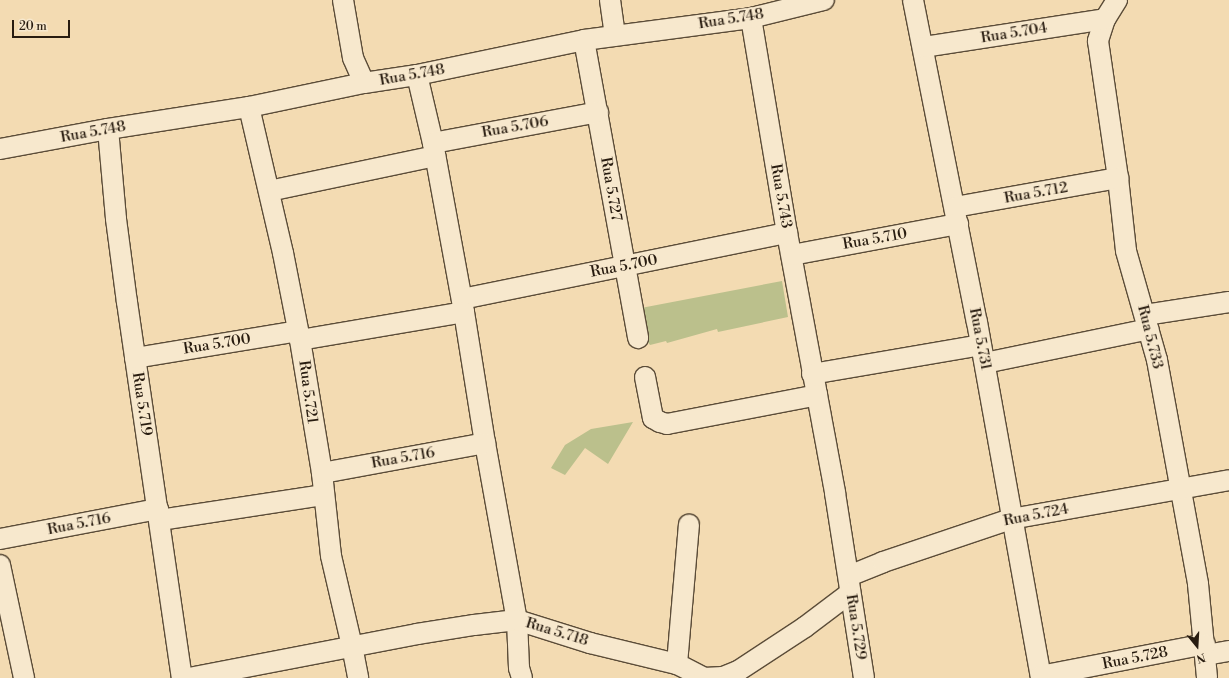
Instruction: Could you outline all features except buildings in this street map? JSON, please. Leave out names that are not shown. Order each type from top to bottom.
[{"type":"street","points":[[343,0],[353,58],[364,83]]},
{"type":"street","points":[[610,0],[615,36]]},
{"type":"street","name":"Rua 5.748","points":[[0,149],[108,129],[249,107],[364,83],[417,75],[584,40],[751,18],[824,0]]},
{"type":"street","name":"Rua 5.731","points":[[913,0],[983,354],[1011,519],[1041,677]]},
{"type":"street","name":"Rua 5.733","points":[[1117,0],[1105,20],[1098,41],[1118,178],[1126,251],[1157,360],[1182,490],[1198,584],[1207,678]]},
{"type":"street","name":"Rua 5.743","points":[[751,18],[787,233],[817,395]]},
{"type":"street","name":"Rua 5.704","points":[[923,47],[1105,20]]},
{"type":"street","name":"Rua 5.727","points":[[584,40],[638,338]]},
{"type":"street","points":[[417,75],[434,149],[463,305],[485,443],[517,620],[519,668],[522,678]]},
{"type":"street","name":"Rua 5.721","points":[[249,107],[269,191],[299,335],[322,473],[331,556],[358,678]]},
{"type":"street","name":"Rua 5.706","points":[[269,191],[434,149],[598,112]]},
{"type":"street","name":"Rua 5.719","points":[[108,129],[116,220],[182,678]]},
{"type":"street","name":"Rua 5.712","points":[[956,216],[1118,178]]},
{"type":"street","name":"Rua 5.710","points":[[792,255],[956,216]]},
{"type":"street","name":"Rua 5.700","points":[[135,358],[299,335],[463,305],[624,265],[787,233]]},
{"type":"street","points":[[812,374],[983,354],[1147,322],[1229,302]]},
{"type":"street","points":[[645,377],[653,418],[667,424],[817,395]]},
{"type":"street","name":"Rua 5.729","points":[[817,395],[850,584],[864,678]]},
{"type":"street","name":"Rua 5.716","points":[[322,473],[485,443]]},
{"type":"street","name":"Rua 5.724","points":[[850,584],[883,562],[1011,519],[1145,494],[1182,490],[1229,480]]},
{"type":"street","name":"Rua 5.716","points":[[0,539],[159,515],[324,495]]},
{"type":"street","points":[[677,664],[689,525]]},
{"type":"street","points":[[0,565],[24,678]]},
{"type":"street","name":"Rua 5.718","points":[[189,678],[352,646],[474,625],[517,620],[590,642],[677,664],[704,678],[722,677],[738,671],[805,627],[850,584]]},
{"type":"street","name":"Rua 5.728","points":[[1041,677],[1205,650],[1229,651]]},
{"type":"green space","points":[[782,281],[788,317],[718,332],[717,329],[667,343],[666,341],[650,345],[646,340],[641,308]]},
{"type":"green space","points":[[633,422],[608,464],[585,448],[565,475],[551,468],[565,445],[591,429]]}]
